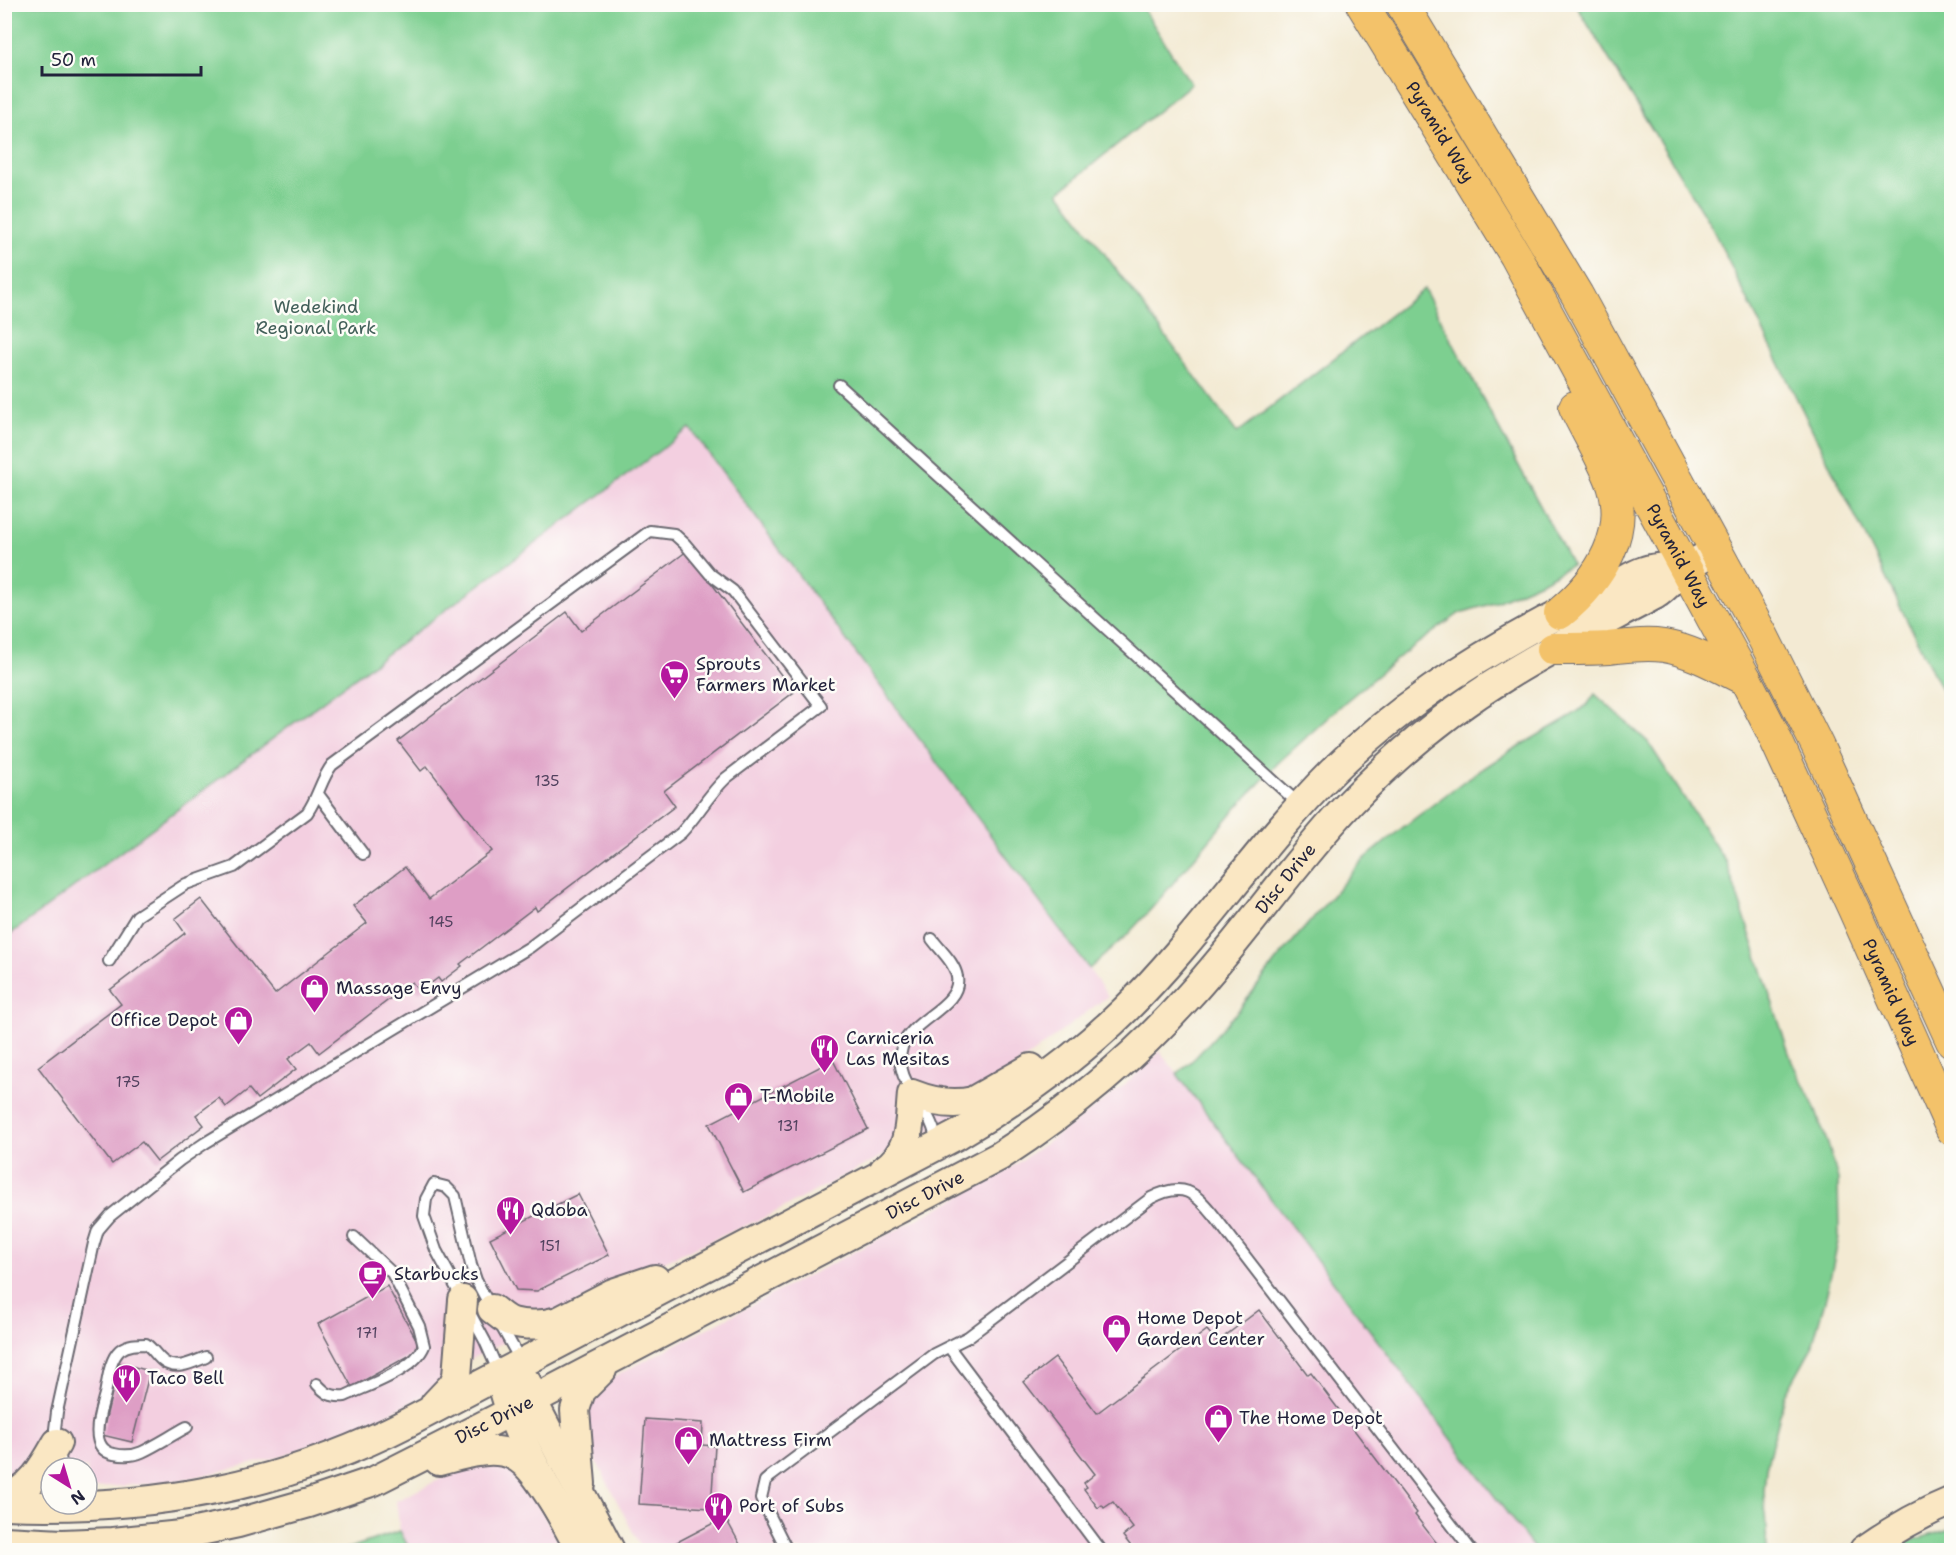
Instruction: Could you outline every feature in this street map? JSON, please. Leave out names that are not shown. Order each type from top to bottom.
[{"type":"main road","name":"Pyramid Way","points":[[1362,4],[1516,256],[1746,680],[1854,909],[1952,1129]]},
{"type":"main road","name":"Pyramid Way","points":[[1402,4],[1577,295],[1763,637],[1817,745],[1952,1041]]},
{"type":"main road","points":[[1516,256],[1514,288],[1611,478],[1616,497],[1615,536],[1610,552],[1589,587],[1560,613]]},
{"type":"main road","name":"Disc Drive","points":[[4,1541],[59,1547],[181,1535],[238,1523],[309,1503],[376,1480],[1000,1156],[1078,1100],[1114,1071],[1160,1028],[1197,987],[1348,805],[1422,736],[1462,705],[1508,675],[1658,593],[1686,567],[1716,551]]},
{"type":"main road","name":"Disc Drive","points":[[99,1505],[118,1505],[226,1489],[311,1465],[347,1452],[409,1422],[936,1147],[998,1111],[1046,1078],[1086,1046],[1125,1010],[1300,806],[1379,728],[1412,702],[1484,656],[1560,613],[1646,570],[1686,567]]},
{"type":"main road","points":[[1553,649],[1609,648],[1649,644],[1665,646],[1699,657],[1746,680]]},
{"type":"main road","points":[[1160,1028],[1197,963],[1290,848],[1296,837],[1300,806]]},
{"type":"main road","points":[[863,1185],[892,1164],[901,1154],[906,1144],[912,1094],[939,1103],[973,1101],[1024,1073],[1102,1018],[1159,972]]},
{"type":"main road","points":[[759,1282],[823,1228],[920,1175],[934,1159],[936,1147]]},
{"type":"main road","points":[[492,1309],[511,1322],[552,1323],[625,1288],[717,1261]]},
{"type":"main road","points":[[409,1422],[435,1403],[453,1385],[457,1376],[463,1300]]},
{"type":"main road","points":[[580,1551],[571,1505],[576,1435],[575,1410],[581,1391],[621,1354]]},
{"type":"main road","points":[[511,1369],[521,1406],[571,1505]]},
{"type":"main road","points":[[376,1480],[465,1454],[495,1450],[507,1452],[520,1458],[571,1505],[610,1551]]},
{"type":"main road","points":[[4,1498],[19,1492],[39,1475]]},
{"type":"main road","points":[[59,1547],[85,1527],[190,1513],[260,1480]]},
{"type":"main road","points":[[1864,1551],[1888,1533],[1952,1501]]},
{"type":"main road","name":"Disc Drive","points":[[4,1505],[39,1505]]},
{"type":"main road","points":[[4,1523],[25,1523],[42,1516]]},
{"type":"main road","points":[[100,1551],[134,1540]]},
{"type":"lane","points":[[839,385],[1300,806]]},
{"type":"lane","points":[[60,1456],[56,1429],[57,1412],[94,1243],[98,1230],[110,1216],[205,1143],[530,947],[681,834],[726,778],[821,706],[733,591],[710,574],[674,534],[650,531],[333,765],[327,771],[314,804],[307,813],[234,867],[186,884],[137,916],[109,961]]},
{"type":"lane","points":[[318,794],[363,854]]},
{"type":"lane","points":[[932,939],[954,968],[957,987],[948,1001],[909,1034],[903,1046],[902,1067],[912,1094],[934,1129],[936,1147]]},
{"type":"lane","points":[[434,1184],[446,1187],[455,1196],[471,1265],[492,1309],[511,1369],[490,1351],[436,1250],[424,1216],[426,1199],[434,1184]]},
{"type":"lane","points":[[787,1551],[761,1498],[765,1481],[934,1354],[968,1337],[1151,1198],[1161,1192],[1172,1190],[1184,1190],[1195,1194],[1215,1217],[1471,1551]]},
{"type":"lane","points":[[317,1384],[327,1394],[334,1397],[345,1396],[404,1368],[415,1361],[424,1346],[419,1326],[392,1273],[354,1236]]},
{"type":"lane","points":[[187,1427],[131,1455],[108,1453],[100,1447],[97,1438],[100,1410],[113,1360],[119,1351],[129,1345],[146,1344],[164,1362],[173,1366],[206,1358]]},
{"type":"lane","points":[[949,1347],[1101,1551]]},
{"type":"shaded area","points":[[690,427],[1108,996],[1024,1060],[957,1117],[766,1217],[614,1284],[554,1315],[451,1370],[442,1386],[371,1423],[280,1457],[179,1481],[99,1488],[99,1456],[39,1456],[39,1490],[5,1489],[5,938]]},
{"type":"shaded area","points":[[1160,1051],[1535,1550],[642,1550],[588,1445],[586,1400],[598,1385],[1000,1175],[1084,1116],[1129,1081]]},
{"type":"shaded area","points":[[480,1459],[521,1472],[563,1550],[411,1550],[400,1531],[396,1501]]},
{"type":"green space","name":"Wedekind Regional Park","points":[[5,5],[1141,5],[1191,84],[1059,192],[1237,433],[1424,289],[1572,565],[1494,603],[1460,613],[1403,654],[1345,702],[1278,763],[1233,812],[1152,908],[1127,935],[1089,969],[690,428],[5,938]]},
{"type":"green space","points":[[1576,5],[1951,5],[1951,709],[1711,226]]},
{"type":"green space","points":[[1595,694],[1648,742],[1727,864],[1792,1062],[1814,1106],[1838,1179],[1839,1237],[1826,1297],[1812,1347],[1785,1395],[1766,1468],[1764,1491],[1767,1550],[1535,1550],[1177,1074],[1196,1057],[1238,1011],[1276,961],[1362,861],[1464,781],[1571,716],[1588,704]]},
{"type":"green space","points":[[1951,1529],[1951,1550],[1892,1550],[1906,1542]]},
{"type":"green space","points":[[400,1531],[410,1550],[344,1550]]},
{"type":"building","points":[[687,551],[794,692],[664,791],[675,806],[537,911],[535,907],[460,964],[462,966],[441,982],[438,978],[419,992],[412,982],[319,1053],[311,1042],[288,1059],[296,1069],[257,1099],[249,1089],[226,1107],[219,1098],[196,1115],[204,1125],[157,1161],[142,1142],[112,1164],[38,1067],[121,1004],[110,990],[185,933],[175,919],[201,899],[275,994],[367,923],[353,906],[405,867],[429,899],[492,851],[427,766],[421,771],[398,741],[567,612],[581,631]]},
{"type":"building","points":[[833,1060],[868,1129],[744,1192],[709,1124]]},
{"type":"building","points":[[578,1194],[609,1255],[537,1291],[516,1290],[490,1238]]},
{"type":"building","points":[[387,1286],[417,1341],[416,1352],[352,1387],[318,1324]]},
{"type":"building","name":"The Home Depot","points":[[1259,1310],[1308,1375],[1311,1373],[1417,1513],[1415,1515],[1442,1550],[1134,1550],[1123,1536],[1133,1528],[1113,1502],[1104,1508],[1102,1505],[1098,1508],[1084,1489],[1087,1487],[1084,1483],[1095,1474],[1024,1382],[1055,1358],[1097,1413],[1207,1330],[1217,1342]]},
{"type":"building","name":"Taco Bell","points":[[119,1363],[150,1371],[132,1442],[102,1435]]},
{"type":"building","points":[[645,1419],[703,1423],[702,1445],[715,1446],[711,1508],[639,1504]]},
{"type":"building","points":[[725,1517],[743,1550],[662,1550]]},
{"type":"place","name":"Sprouts Farmers Market","points":[[675,700]]},
{"type":"place","name":"Massage Envy","points":[[315,1014]]},
{"type":"place","name":"Office Depot","points":[[239,1046]]},
{"type":"place","name":"Carniceria Las Mesitas","points":[[825,1074]]},
{"type":"place","name":"T-Mobile","points":[[739,1122]]},
{"type":"place","name":"Qdoba","points":[[510,1236]]},
{"type":"place","name":"Starbucks","points":[[373,1300]]},
{"type":"place","name":"Home Depot Garden Center","points":[[1116,1354]]},
{"type":"place","name":"Taco Bell","points":[[126,1404]]},
{"type":"place","name":"The Home Depot","points":[[1218,1444]]},
{"type":"place","name":"Mattress Firm","points":[[688,1466]]},
{"type":"place","name":"Port of Subs","points":[[718,1532]]}]
